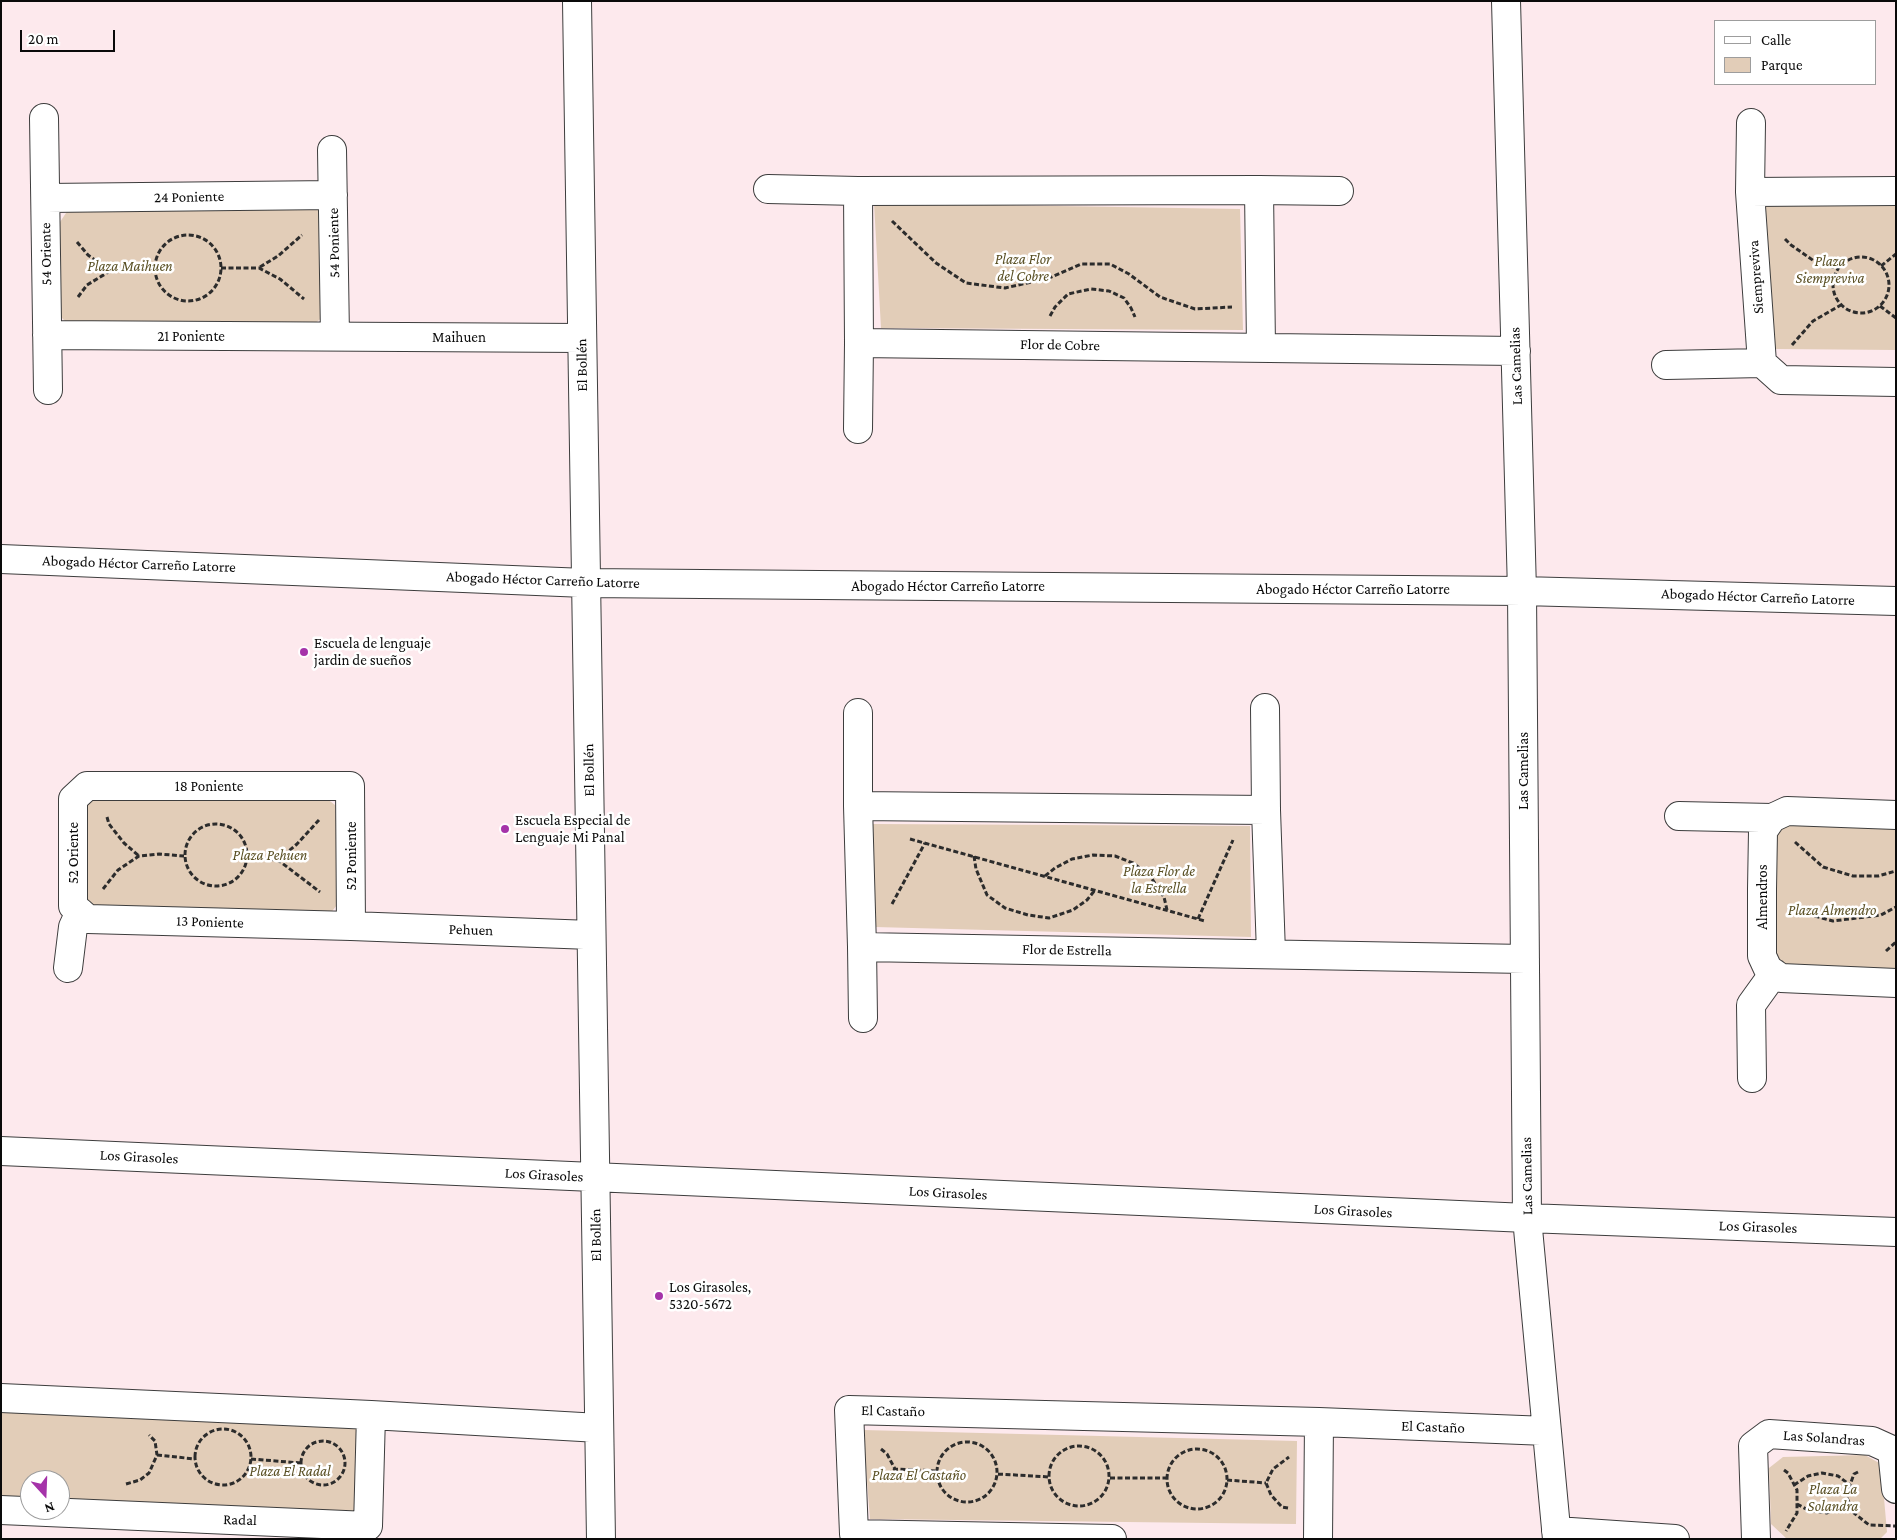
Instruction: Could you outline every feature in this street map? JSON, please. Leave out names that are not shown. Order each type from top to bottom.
[{"type":"street","name":"El Bollén","points":[[577,1],[601,1539]]},
{"type":"street","name":"Las Camelias","points":[[1506,1],[1522,590],[1527,1218],[1556,1535]]},
{"type":"street","name":"54 Oriente","points":[[44,118],[46,198],[54,335],[48,390]]},
{"type":"street","name":"Siempreviva","points":[[1751,123],[1750,192],[1772,372]]},
{"type":"street","name":"54 Poniente","points":[[332,150],[328,195],[335,336]]},
{"type":"street","points":[[768,189],[1339,191]]},
{"type":"street","points":[[858,428],[862,190]]},
{"type":"street","points":[[1259,190],[1261,347]]},
{"type":"street","points":[[1750,192],[1896,191]]},
{"type":"street","name":"24 Poniente","points":[[46,198],[328,195]]},
{"type":"street","name":"21 Poniente","points":[[54,335],[335,336]]},
{"type":"street","name":"Maihuen","points":[[335,336],[582,338]]},
{"type":"street","name":"Flor de Cobre","points":[[859,344],[1516,351]]},
{"type":"street","points":[[1666,365],[1896,382]]},
{"type":"street","name":"Abogado Héctor Carreño Latorre","points":[[1,559],[586,583],[1522,590],[1896,601]]},
{"type":"street","points":[[1265,708],[1256,810],[1271,953]]},
{"type":"street","points":[[858,713],[858,806],[866,947],[863,1018]]},
{"type":"street","name":"18 Poniente","points":[[73,800],[87,786],[344,786]]},
{"type":"street","name":"52 Poniente","points":[[344,786],[351,926]]},
{"type":"street","name":"52 Oriente","points":[[68,968],[73,927],[80,912],[73,800]]},
{"type":"street","points":[[858,806],[1256,810]]},
{"type":"street","points":[[1679,816],[1777,816],[1787,811],[1896,815]]},
{"type":"street","name":"Almendros","points":[[1774,973],[1768,970],[1762,956],[1763,831],[1777,816]]},
{"type":"street","name":"13 Poniente","points":[[80,912],[351,926]]},
{"type":"street","name":"Pehuen","points":[[351,926],[591,935]]},
{"type":"street","name":"Flor de Estrella","points":[[866,947],[1525,959]]},
{"type":"street","points":[[1752,1078],[1752,1005],[1774,973],[1781,978],[1896,983]]},
{"type":"street","name":"Los Girasoles","points":[[1,1151],[1527,1218],[1896,1232]]},
{"type":"street","points":[[1,1398],[371,1415],[599,1428]]},
{"type":"street","name":"El Castaño","points":[[1112,1539],[854,1534],[849,1410],[1319,1422],[1547,1431]]},
{"type":"street","name":"Radal","points":[[1,1510],[368,1526],[371,1415]]},
{"type":"street","points":[[1318,1539],[1319,1422]]},
{"type":"street","name":"Las Solandras","points":[[1756,1539],[1753,1446],[1769,1434],[1872,1440],[1892,1450],[1896,1489]]},
{"type":"street","points":[[1556,1535],[1675,1539]]},
{"type":"path","points":[[862,190],[903,233],[936,263],[966,283],[1005,288],[1049,278],[1081,264],[1110,264],[1129,274],[1160,297],[1195,309],[1233,307],[1260,296]]},
{"type":"path","points":[[259,268],[278,256],[302,235],[328,195]]},
{"type":"path","points":[[182,235],[194,236],[204,240],[213,247],[219,256],[221,268],[215,287],[198,300],[188,301],[173,297],[161,287],[156,278],[155,268],[157,256],[163,247],[171,239],[182,235]]},
{"type":"path","points":[[1785,238],[1791,245],[1814,261],[1838,269]]},
{"type":"path","points":[[1881,266],[1896,254]]},
{"type":"path","points":[[1861,257],[1870,258],[1881,266],[1888,280],[1889,289],[1886,298],[1880,306],[1872,311],[1863,313],[1854,312],[1841,305],[1834,295],[1832,286],[1838,269],[1852,258],[1861,257]]},
{"type":"path","points":[[54,335],[87,285],[110,271],[132,268],[155,268]]},
{"type":"path","points":[[221,268],[259,268],[280,279],[306,302]]},
{"type":"path","points":[[1044,345],[1048,318],[1055,307],[1068,294],[1091,289],[1109,291],[1124,298],[1132,308],[1136,320]]},
{"type":"path","points":[[1772,372],[1792,343],[1813,321],[1841,305]]},
{"type":"path","points":[[1880,306],[1896,318]]},
{"type":"path","points":[[98,786],[101,804],[110,824],[124,843],[139,856]]},
{"type":"path","points":[[278,860],[297,844],[318,821],[344,786]]},
{"type":"path","points":[[1198,919],[1256,810]]},
{"type":"path","points":[[1777,816],[1801,849],[1823,867],[1853,876],[1878,876],[1896,871]]},
{"type":"path","points":[[209,824],[220,824],[230,827],[239,834],[245,843],[247,857],[242,872],[236,880],[227,885],[217,887],[207,886],[198,882],[191,875],[184,856],[190,836],[199,828],[209,824]]},
{"type":"path","points":[[906,838],[1207,922]]},
{"type":"path","points":[[866,947],[925,843]]},
{"type":"path","points":[[80,912],[101,892],[118,870],[139,856],[159,854],[184,856]]},
{"type":"path","points":[[1045,876],[1072,859],[1093,855],[1115,856],[1133,863],[1150,876],[1164,897],[1167,910]]},
{"type":"path","points":[[974,856],[976,869],[987,895],[1005,908],[1028,915],[1049,918],[1074,910],[1087,900],[1095,890]]},
{"type":"path","points":[[247,857],[278,860],[306,879],[326,897],[351,926]]},
{"type":"path","points":[[1762,889],[1770,898],[1798,912],[1833,921],[1881,915],[1896,907]]},
{"type":"path","points":[[224,1429],[241,1435],[251,1450],[249,1469],[244,1476],[228,1485],[218,1485],[202,1476],[195,1459],[196,1450],[200,1442],[207,1435],[224,1429]]},
{"type":"path","points":[[324,1441],[337,1446],[344,1458],[344,1466],[338,1478],[325,1484],[318,1484],[306,1477],[300,1463],[301,1456],[310,1445],[324,1441]]},
{"type":"path","points":[[965,1442],[975,1443],[984,1447],[992,1455],[998,1474],[996,1483],[990,1492],[974,1502],[964,1502],[955,1500],[947,1495],[941,1488],[937,1478],[937,1471],[940,1459],[946,1450],[965,1442]]},
{"type":"path","points":[[1077,1446],[1088,1447],[1104,1458],[1109,1468],[1110,1478],[1108,1488],[1095,1502],[1077,1507],[1059,1499],[1049,1482],[1050,1476],[1052,1462],[1058,1455],[1067,1449],[1077,1446]]},
{"type":"path","points":[[1194,1448],[1205,1449],[1214,1453],[1226,1470],[1227,1480],[1220,1498],[1204,1508],[1194,1509],[1176,1501],[1170,1494],[1167,1478],[1170,1465],[1176,1456],[1194,1448]]},
{"type":"path","points":[[125,1484],[140,1480],[149,1474],[156,1455],[195,1459]]},
{"type":"path","points":[[251,1459],[300,1463]]},
{"type":"path","points":[[852,1493],[863,1491],[884,1479],[895,1469],[937,1471]]},
{"type":"path","points":[[1794,1485],[1808,1476],[1822,1473],[1838,1476],[1850,1485]]},
{"type":"path","points":[[998,1474],[1050,1476]]},
{"type":"path","points":[[1110,1478],[1167,1478]]},
{"type":"path","points":[[1227,1480],[1266,1483]]},
{"type":"path","points":[[1797,1504],[1808,1510],[1827,1512],[1849,1503]]},
{"type":"path","points":[[1887,1527],[1896,1526]]},
{"type":"green space","name":"Plaza Siempreviva","points":[[1896,200],[1896,350],[1776,349],[1767,337],[1762,216],[1767,204]]},
{"type":"green space","name":"Plaza Maihuen","points":[[315,203],[326,212],[327,314],[314,324],[72,328],[59,315],[58,225],[70,207]]},
{"type":"green space","name":"Plaza Flor del Cobre","points":[[874,203],[1240,209],[1243,330],[881,328]]},
{"type":"green space","name":"Plaza Pehuen","points":[[92,795],[326,798],[335,805],[341,900],[329,915],[99,911],[80,898],[81,808]]},
{"type":"green space","name":"Plaza Almendro","points":[[1786,823],[1896,829],[1896,976],[1779,971],[1768,956],[1771,835]]},
{"type":"green space","name":"Plaza Flor de la Estrella","points":[[873,824],[1250,826],[1251,937],[875,927]]},
{"type":"green space","name":"Plaza El Radal","points":[[1,1410],[357,1426],[357,1522],[70,1508],[70,1470],[20,1470],[20,1505],[1,1504]]},
{"type":"green space","name":"Plaza El Castaño","points":[[863,1430],[1297,1441],[1296,1524],[870,1519]]},
{"type":"green space","name":"Plaza La Solandra","points":[[1865,1455],[1881,1464],[1887,1532],[1880,1539],[1787,1539],[1771,1524],[1769,1468],[1783,1457]]},
{"type":"place","name":"Escuela de lenguaje jardin de sueños","points":[[304,652]]},
{"type":"place","name":"Escuela Especial de Lenguaje Mi Panal","points":[[505,829]]},
{"type":"place","name":"Los Girasoles, 5320-5672","points":[[659,1296]]}]
